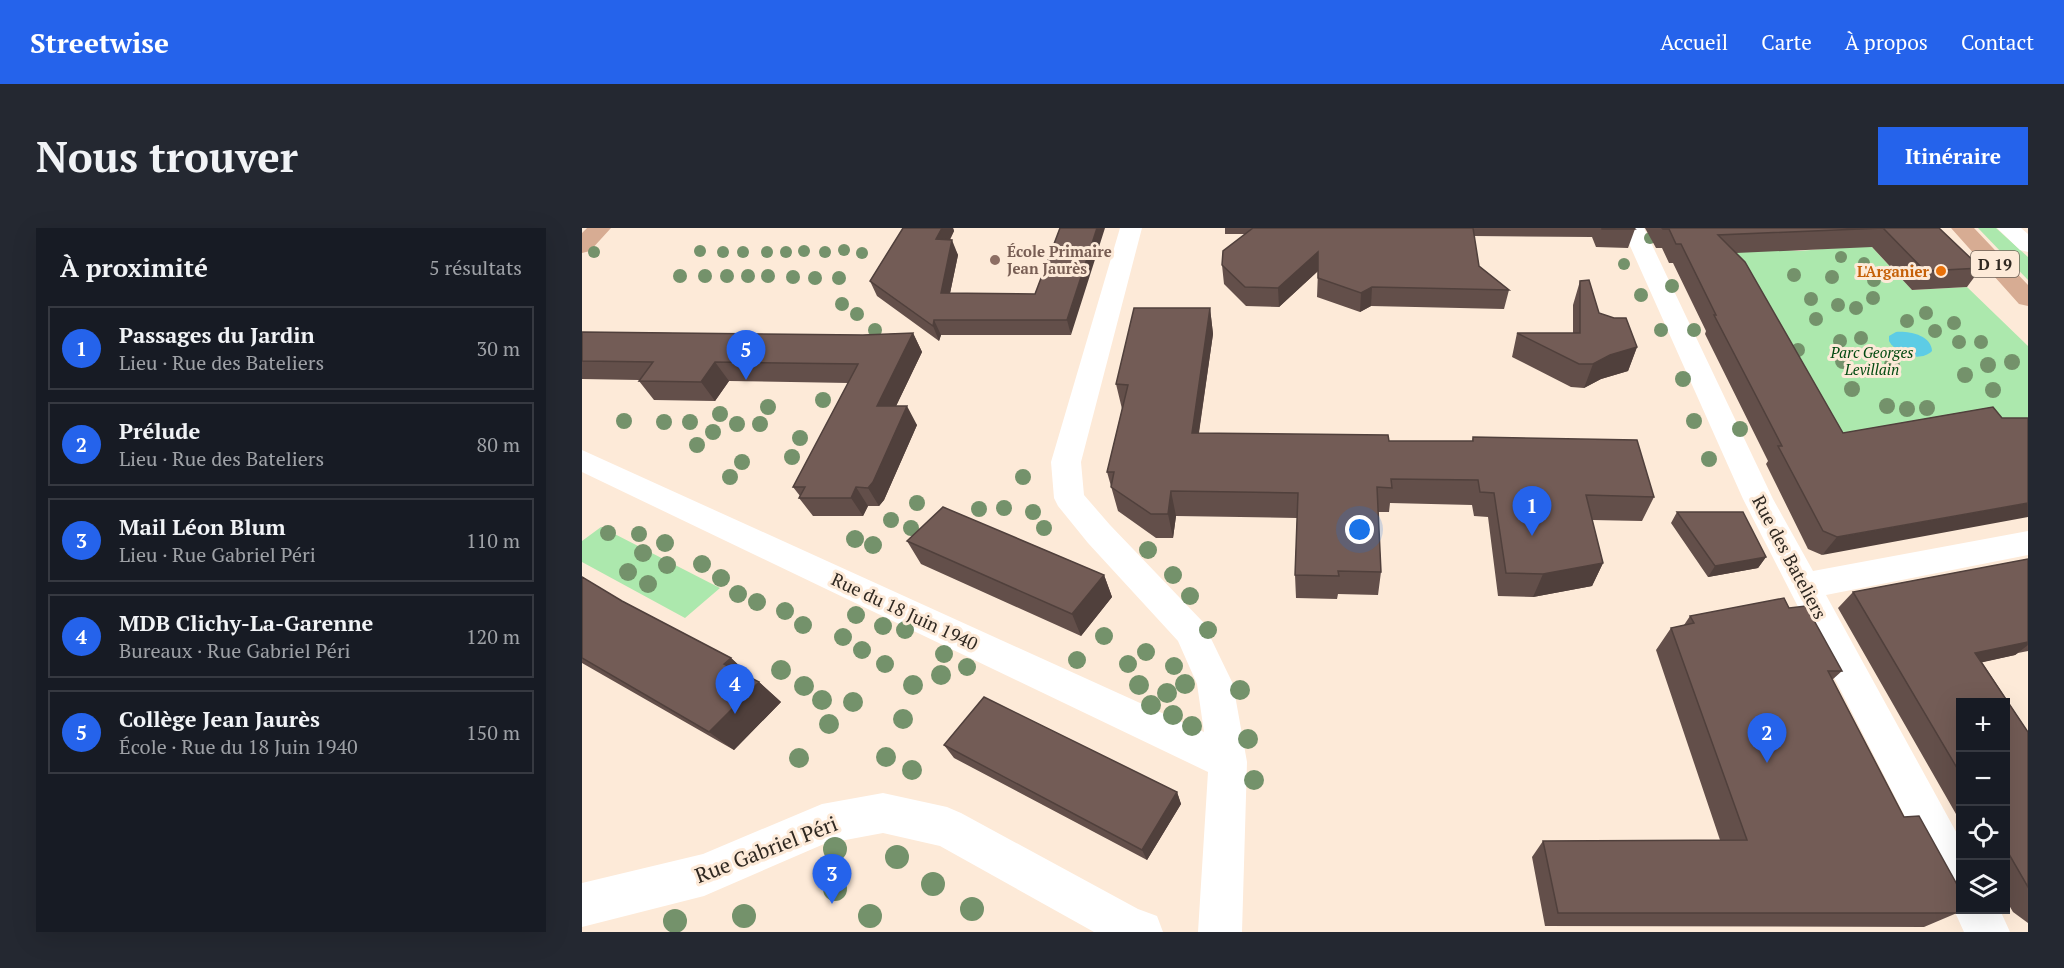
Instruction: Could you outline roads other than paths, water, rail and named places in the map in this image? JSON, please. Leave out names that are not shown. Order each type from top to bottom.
[{"type":"main road","points":[[582,246],[600,228]]},
{"type":"main road","name":"D 19","points":[[1962,228],[2028,299]]},
{"type":"street","points":[[1131,228],[1066,462],[1069,498],[1099,534],[1191,632],[1215,684],[1228,762],[1220,932]]},
{"type":"street","name":"Rue des Bateliers","points":[[1633,228],[1758,499],[1956,871]]},
{"type":"street","points":[[2008,228],[2028,245]]},
{"type":"street","name":"Rue du 18 Juin 1940","points":[[582,460],[1228,762]]},
{"type":"street","points":[[1805,586],[2028,543]]},
{"type":"street","name":"Rue Gabriel Péri","points":[[582,905],[704,875],[822,824],[883,813],[947,827],[1124,925],[1141,932]]},
{"type":"street","points":[[1979,914],[1988,932]]},
{"type":"water","points":[[1896,332],[1913,333],[1924,338],[1928,341],[1932,351],[1927,355],[1915,357],[1897,350],[1889,341],[1889,336]]},
{"type":"place","name":"École Primaire Jean Jaurès","points":[[995,260]]},
{"type":"place","name":"L'Arganier","points":[[1941,271]]},
{"type":"place","name":"Collège Jean Jaurès","points":[[746,380]]},
{"type":"place","name":"Passages du Jardin","points":[[1532,536]]},
{"type":"place","name":"MDB Clichy-La-Garenne","points":[[735,714]]},
{"type":"place","name":"Prélude","points":[[1767,763]]},
{"type":"place","name":"Mail Léon Blum","points":[[832,904]]},
{"type":"park label","name":"Parc Georges Levillain","points":[[1872,360]]}]
